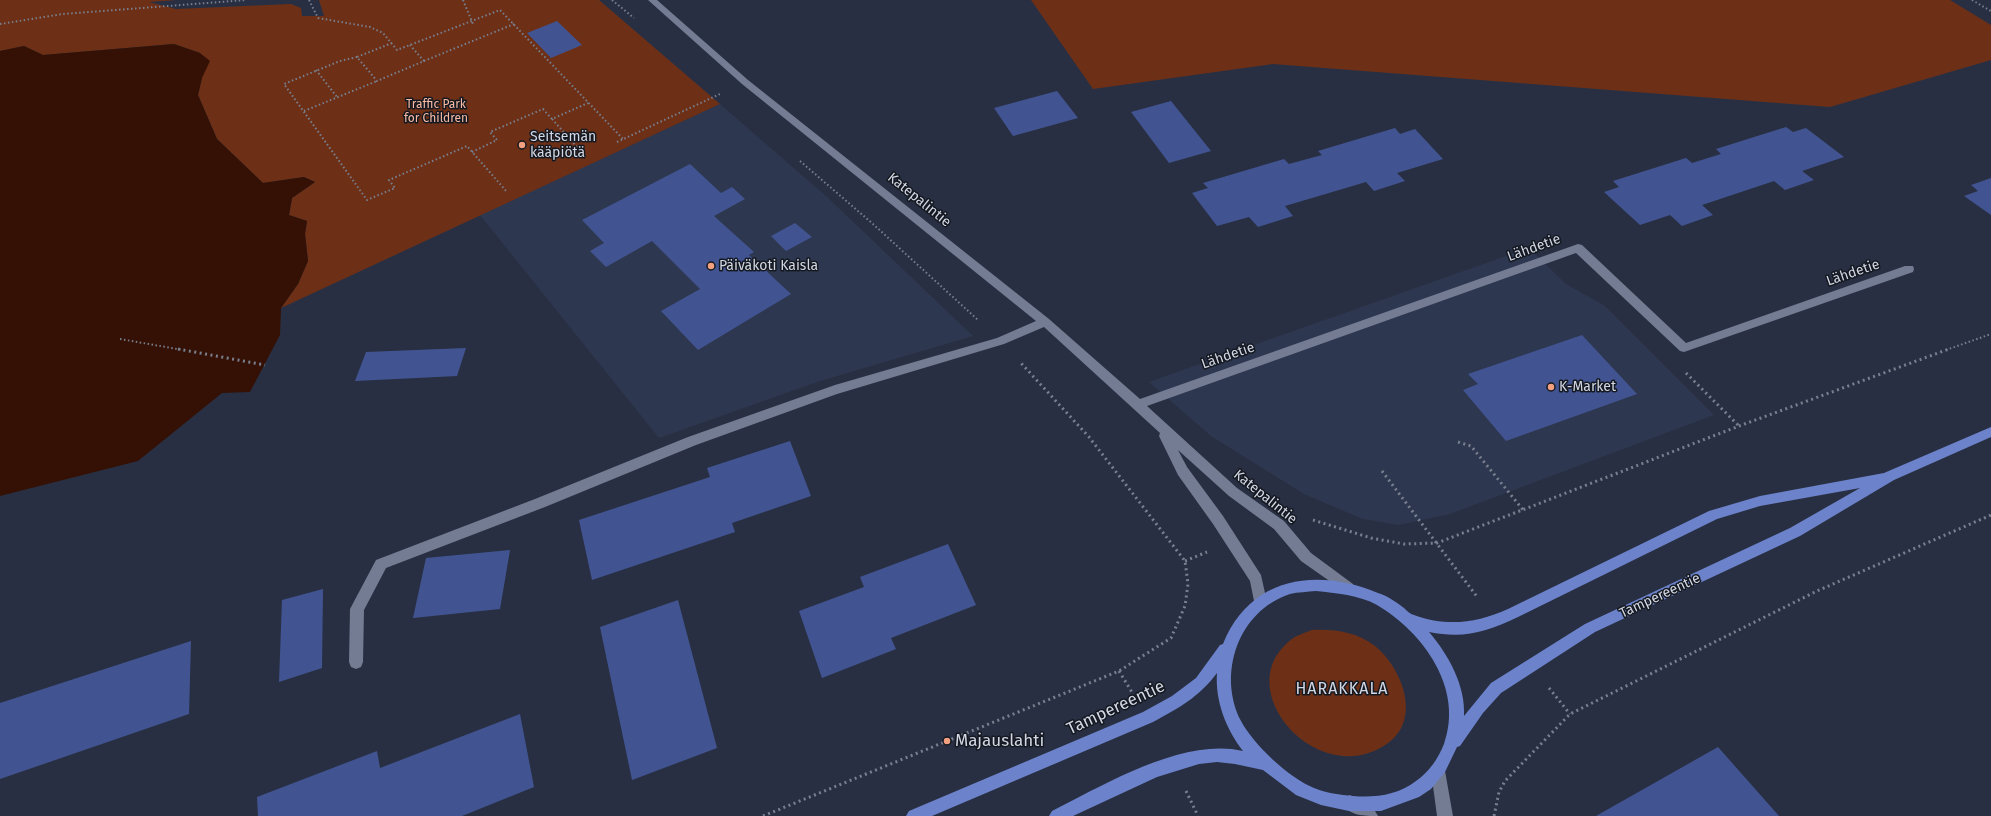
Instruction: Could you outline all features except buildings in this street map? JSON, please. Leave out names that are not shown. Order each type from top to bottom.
[{"type":"main road","name":"Tampereentie","points":[[1453,743],[1478,708],[1496,688],[1583,632],[1795,532],[1890,476],[1991,432]]},
{"type":"main road","name":"Tampereentie","points":[[1410,620],[1443,629],[1471,629],[1502,618],[1714,515],[1760,501],[1890,476]]},
{"type":"main road","points":[[1316,585],[1348,588],[1381,600],[1410,620],[1434,646],[1450,677],[1458,710],[1453,743],[1438,772],[1412,793],[1379,804],[1350,803],[1328,800],[1303,791],[1265,763],[1249,747],[1234,722],[1225,697],[1223,671],[1227,647],[1239,622],[1260,602],[1286,589],[1316,585]]},
{"type":"main road","name":"Tampereentie","points":[[914,816],[1148,717],[1177,701],[1201,683],[1227,647]]},
{"type":"main road","points":[[1057,816],[1141,777],[1172,764],[1199,756],[1231,756],[1265,763]]},
{"type":"street","name":"Katepalintie","points":[[652,0],[745,82],[1045,322],[1138,404],[1162,429],[1234,492],[1279,525],[1306,557],[1348,588]]},
{"type":"street","name":"Lähdetie","points":[[1138,404],[1578,248],[1684,348],[1909,269]]},
{"type":"street","points":[[356,662],[357,609],[381,564],[540,503],[692,441],[835,390],[1000,341],[1045,322]]},
{"type":"street","name":"Katepalintie","points":[[1162,429],[1182,471],[1256,579],[1260,602]]},
{"type":"street","points":[[1438,772],[1445,816]]},
{"type":"street","points":[[1350,803],[1370,816]]},
{"type":"path","points":[[0,24],[63,14],[246,0]]},
{"type":"path","points":[[309,0],[318,18],[370,27],[383,33],[398,50],[471,20],[500,10],[623,139]]},
{"type":"path","points":[[463,0],[473,24]]},
{"type":"path","points":[[612,0],[636,21]]},
{"type":"path","points":[[1972,0],[1991,11]]},
{"type":"path","points":[[304,111],[514,24]]},
{"type":"path","points":[[392,43],[316,70],[284,84],[367,200],[394,188],[389,180],[467,146],[507,192]]},
{"type":"path","points":[[410,45],[424,61]]},
{"type":"path","points":[[356,57],[378,81]]},
{"type":"path","points":[[316,70],[337,97]]},
{"type":"path","points":[[714,88],[726,98]]},
{"type":"path","points":[[617,142],[721,93]]},
{"type":"path","points":[[552,119],[588,103]]},
{"type":"path","points":[[472,152],[497,140],[490,132],[543,109],[585,156]]},
{"type":"path","points":[[763,816],[833,786],[1119,671],[1171,638],[1185,606],[1188,584],[1185,561],[1089,437],[1000,341],[872,224],[796,158]]},
{"type":"path","points":[[1279,525],[1298,518],[1310,519],[1371,538],[1404,544],[1437,544],[1739,426],[1991,334]]},
{"type":"path","points":[[120,339],[265,365]]},
{"type":"path","points":[[1458,442],[1472,446],[1524,511]]},
{"type":"path","points":[[1382,471],[1437,544]]},
{"type":"path","points":[[1494,816],[1499,792],[1505,781],[1570,714],[1817,591],[1991,515]]},
{"type":"path","points":[[1185,561],[1232,542]]},
{"type":"shaded area","points":[[174,44],[200,53],[210,61],[202,78],[198,95],[217,139],[263,183],[304,177],[315,182],[292,198],[289,215],[307,221],[305,234],[308,261],[298,284],[281,308],[280,335],[250,392],[222,393],[138,461],[0,496],[0,51],[24,46],[43,55]]},
{"type":"shaded area","name":"Päiväkoti Kaisla","points":[[720,104],[827,197],[973,336],[820,381],[659,438],[480,215]]},
{"type":"shaded area","points":[[1529,248],[1566,284],[1605,306],[1714,415],[1450,514],[1398,525],[1363,519],[1304,494],[1211,436],[1149,382]]},
{"type":"green space","name":"Traffic Park for Children","points":[[0,0],[177,0],[149,2],[176,9],[291,4],[301,8],[302,16],[324,16],[319,0],[599,0],[720,104],[281,308],[298,284],[308,261],[305,234],[307,221],[289,215],[292,198],[315,182],[304,177],[263,183],[217,139],[198,95],[202,78],[200,53],[174,44],[43,55],[24,46],[0,51]]},
{"type":"green space","points":[[1031,0],[1950,0],[1991,25],[1991,60],[1830,107],[1273,64],[1093,89]]},
{"type":"green space","points":[[1312,630],[1345,632],[1361,637],[1375,646],[1393,667],[1400,680],[1406,708],[1404,721],[1398,733],[1388,743],[1361,755],[1335,755],[1310,745],[1289,728],[1275,707],[1269,683],[1274,660],[1292,639]]},
{"type":"place","name":"Seitsemän kääpiötä","points":[[522,145]]},
{"type":"place","name":"Päiväkoti Kaisla","points":[[711,266]]},
{"type":"place","name":"K-Market","points":[[1551,387]]},
{"type":"place","name":"Majauslahti","points":[[947,741]]},
{"type":"district","name":"HARAKKALA","points":[[1342,690]]}]
